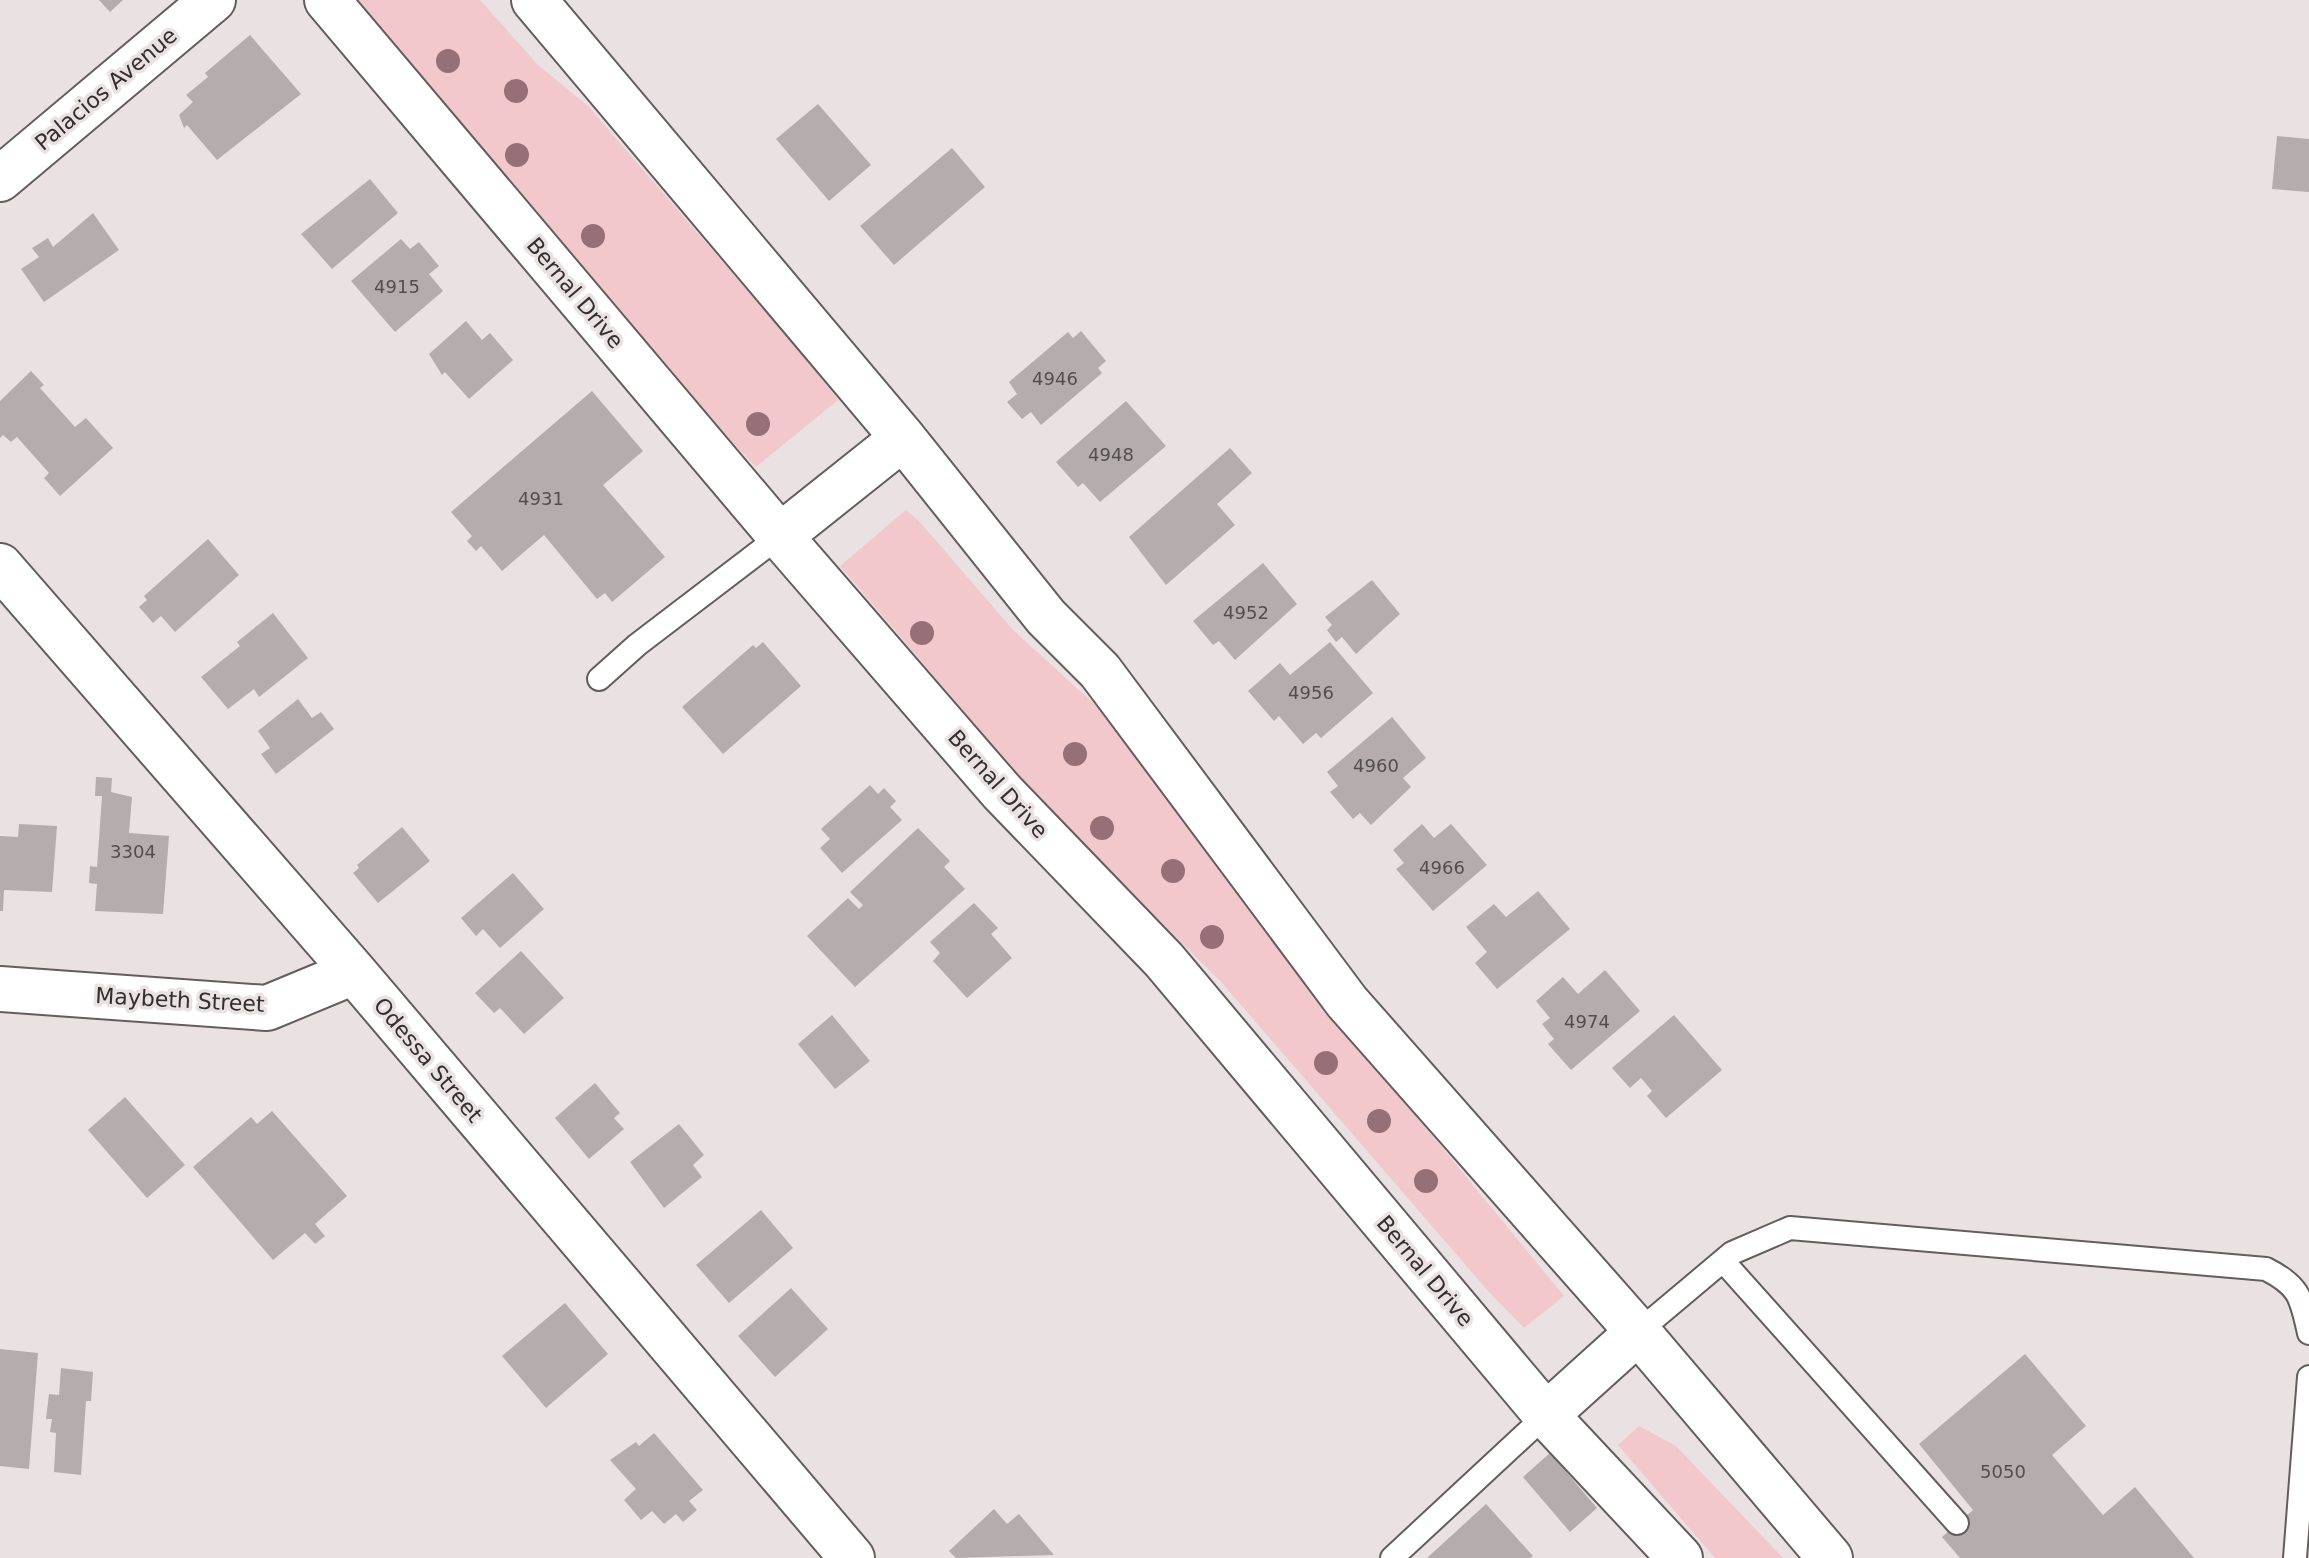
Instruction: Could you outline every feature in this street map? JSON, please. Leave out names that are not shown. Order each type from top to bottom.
[{"type":"street","name":"Palacios Avenue","points":[[0,179],[213,0]]},
{"type":"street","name":"Bernal Drive","points":[[327,0],[780,536],[1002,792],[1164,960],[1546,1415],[1680,1558]]},
{"type":"street","points":[[534,0],[903,438],[1046,617],[1100,671],[1347,1002],[1638,1332],[1830,1558]]},
{"type":"street","points":[[780,536],[903,438]]},
{"type":"street","name":"Odessa Street","points":[[0,566],[354,972],[852,1558]]},
{"type":"street","name":"Maybeth Street","points":[[0,989],[267,1008],[354,972]]},
{"type":"street","points":[[1546,1415],[1638,1332]]},
{"type":"lane","points":[[599,679],[637,645],[780,536]]},
{"type":"lane","points":[[1638,1332],[1732,1253],[1790,1228],[2266,1269],[2301,1294],[2309,1333]]},
{"type":"lane","points":[[1723,1261],[1957,1523]]},
{"type":"lane","points":[[2295,1558],[2309,1377]]},
{"type":"lane","points":[[1392,1558],[1546,1415]]},
{"type":"shaded area","points":[[357,0],[480,0],[538,65],[588,106],[809,362],[838,400],[756,467],[715,424]]},
{"type":"shaded area","points":[[906,510],[1014,631],[1103,712],[1146,764],[1280,950],[1564,1296],[1524,1328],[1488,1291],[1222,983],[1044,805],[840,566]]},
{"type":"shaded area","points":[[1639,1426],[1676,1446],[1783,1558],[1715,1558],[1618,1445]]},
{"type":"building","points":[[99,0],[123,0],[110,12]]},
{"type":"building","points":[[250,35],[301,94],[217,160],[187,125],[184,128],[179,115],[193,102],[186,95],[208,77],[205,73]]},
{"type":"building","points":[[818,104],[871,165],[829,201],[776,139]]},
{"type":"building","points":[[2277,136],[2309,139],[2309,192],[2272,189]]},
{"type":"building","points":[[952,148],[985,187],[894,265],[860,226]]},
{"type":"building","points":[[370,179],[398,213],[332,269],[301,234]]},
{"type":"building","points":[[93,213],[119,250],[44,302],[21,269],[39,257],[32,248],[48,238],[53,247]]},
{"type":"building","points":[[401,239],[410,249],[419,242],[439,266],[429,274],[443,291],[395,332],[351,281]]},
{"type":"building","points":[[466,321],[482,340],[490,333],[513,360],[469,399],[445,372],[442,375],[429,354]]},
{"type":"building","points":[[1081,331],[1106,361],[1098,368],[1102,373],[1041,425],[1031,412],[1022,419],[1007,402],[1017,394],[1009,382],[1068,332],[1073,338]]},
{"type":"building","points":[[31,371],[44,385],[40,388],[75,427],[86,418],[113,448],[60,496],[44,478],[49,473],[17,437],[11,442],[3,435],[0,438],[0,401]]},
{"type":"building","points":[[592,391],[643,451],[603,485],[665,557],[612,602],[605,593],[597,599],[544,535],[502,571],[481,546],[476,551],[467,541],[472,536],[451,512]]},
{"type":"building","points":[[1126,401],[1166,446],[1100,502],[1083,483],[1078,487],[1056,462]]},
{"type":"building","points":[[1230,448],[1252,473],[1217,504],[1235,525],[1166,585],[1129,537]]},
{"type":"building","points":[[208,539],[239,575],[175,632],[161,616],[153,623],[139,607],[147,600],[144,596]]},
{"type":"building","points":[[1263,563],[1297,604],[1235,660],[1219,641],[1213,645],[1193,621]]},
{"type":"building","points":[[1372,580],[1400,614],[1356,654],[1342,637],[1336,642],[1327,630],[1332,625],[1325,617]]},
{"type":"building","points":[[273,613],[308,658],[259,697],[254,689],[228,709],[201,677],[240,646],[237,642]]},
{"type":"building","points":[[763,642],[801,686],[723,754],[682,707],[753,645],[756,648]]},
{"type":"building","points":[[1330,642],[1373,693],[1321,738],[1316,733],[1303,744],[1279,716],[1274,721],[1248,691],[1280,663],[1290,675]]},
{"type":"building","points":[[298,699],[312,718],[321,712],[334,729],[276,774],[261,754],[270,748],[258,731]]},
{"type":"building","points":[[1392,717],[1426,758],[1403,778],[1411,787],[1371,825],[1360,813],[1353,819],[1330,792],[1338,786],[1327,772]]},
{"type":"building","points":[[96,777],[112,778],[111,792],[132,797],[129,833],[169,836],[163,914],[95,911],[97,884],[89,883],[90,866],[97,867],[102,796],[95,796]]},
{"type":"building","points":[[870,785],[878,794],[884,788],[896,801],[890,807],[902,820],[842,873],[820,848],[830,839],[821,829]]},
{"type":"building","points":[[19,824],[57,826],[52,892],[4,890],[3,911],[0,911],[0,836],[18,837]]},
{"type":"building","points":[[1422,824],[1434,838],[1451,824],[1487,865],[1433,911],[1396,869],[1404,863],[1393,850]]},
{"type":"building","points":[[402,827],[430,861],[378,903],[353,873],[359,868],[357,865]]},
{"type":"building","points":[[918,828],[950,861],[944,867],[965,889],[855,987],[807,936],[848,898],[859,909],[863,905],[850,892]]},
{"type":"building","points":[[513,873],[544,909],[500,948],[483,929],[476,936],[461,918]]},
{"type":"building","points":[[1538,891],[1570,929],[1497,989],[1475,963],[1487,952],[1466,927],[1494,904],[1506,917]]},
{"type":"building","points":[[974,903],[998,928],[991,934],[1012,958],[967,998],[933,961],[940,953],[930,942]]},
{"type":"building","points":[[521,951],[564,998],[524,1034],[500,1008],[494,1013],[475,993]]},
{"type":"building","points":[[1605,970],[1640,1011],[1571,1070],[1548,1044],[1554,1039],[1542,1024],[1550,1018],[1536,1001],[1563,977],[1578,994]]},
{"type":"building","points":[[832,1015],[870,1061],[835,1089],[798,1044]]},
{"type":"building","points":[[1674,1015],[1722,1070],[1666,1118],[1647,1096],[1652,1091],[1641,1078],[1630,1088],[1612,1068]]},
{"type":"building","points":[[595,1083],[620,1113],[614,1118],[624,1129],[589,1159],[555,1118]]},
{"type":"building","points":[[125,1097],[185,1165],[147,1198],[88,1130]]},
{"type":"building","points":[[272,1111],[347,1196],[315,1224],[325,1236],[315,1244],[305,1233],[273,1260],[193,1167],[251,1117],[257,1124]]},
{"type":"building","points":[[679,1124],[704,1155],[693,1165],[702,1177],[664,1208],[630,1162]]},
{"type":"building","points":[[761,1210],[793,1248],[729,1303],[696,1265]]},
{"type":"building","points":[[791,1288],[828,1329],[775,1377],[738,1336]]},
{"type":"building","points":[[565,1303],[608,1354],[546,1408],[502,1356]]},
{"type":"building","points":[[0,1349],[38,1353],[29,1469],[0,1466]]},
{"type":"building","points":[[2025,1354],[2086,1426],[2052,1455],[2103,1515],[2135,1487],[2194,1558],[1960,1558],[1942,1537],[1973,1510],[1919,1444]]},
{"type":"building","points":[[61,1368],[93,1372],[91,1401],[86,1401],[81,1475],[54,1472],[56,1433],[50,1432],[52,1419],[46,1419],[49,1394],[59,1395]]},
{"type":"building","points":[[654,1433],[703,1490],[689,1501],[697,1510],[683,1522],[676,1514],[664,1524],[652,1511],[641,1520],[624,1500],[636,1489],[610,1460],[636,1442],[639,1446]]},
{"type":"building","points":[[1550,1453],[1597,1508],[1570,1532],[1523,1477]]},
{"type":"building","points":[[1486,1504],[1533,1556],[1427,1558]]},
{"type":"building","points":[[994,1509],[1007,1524],[1019,1514],[1054,1555],[956,1558],[949,1551]]}]
